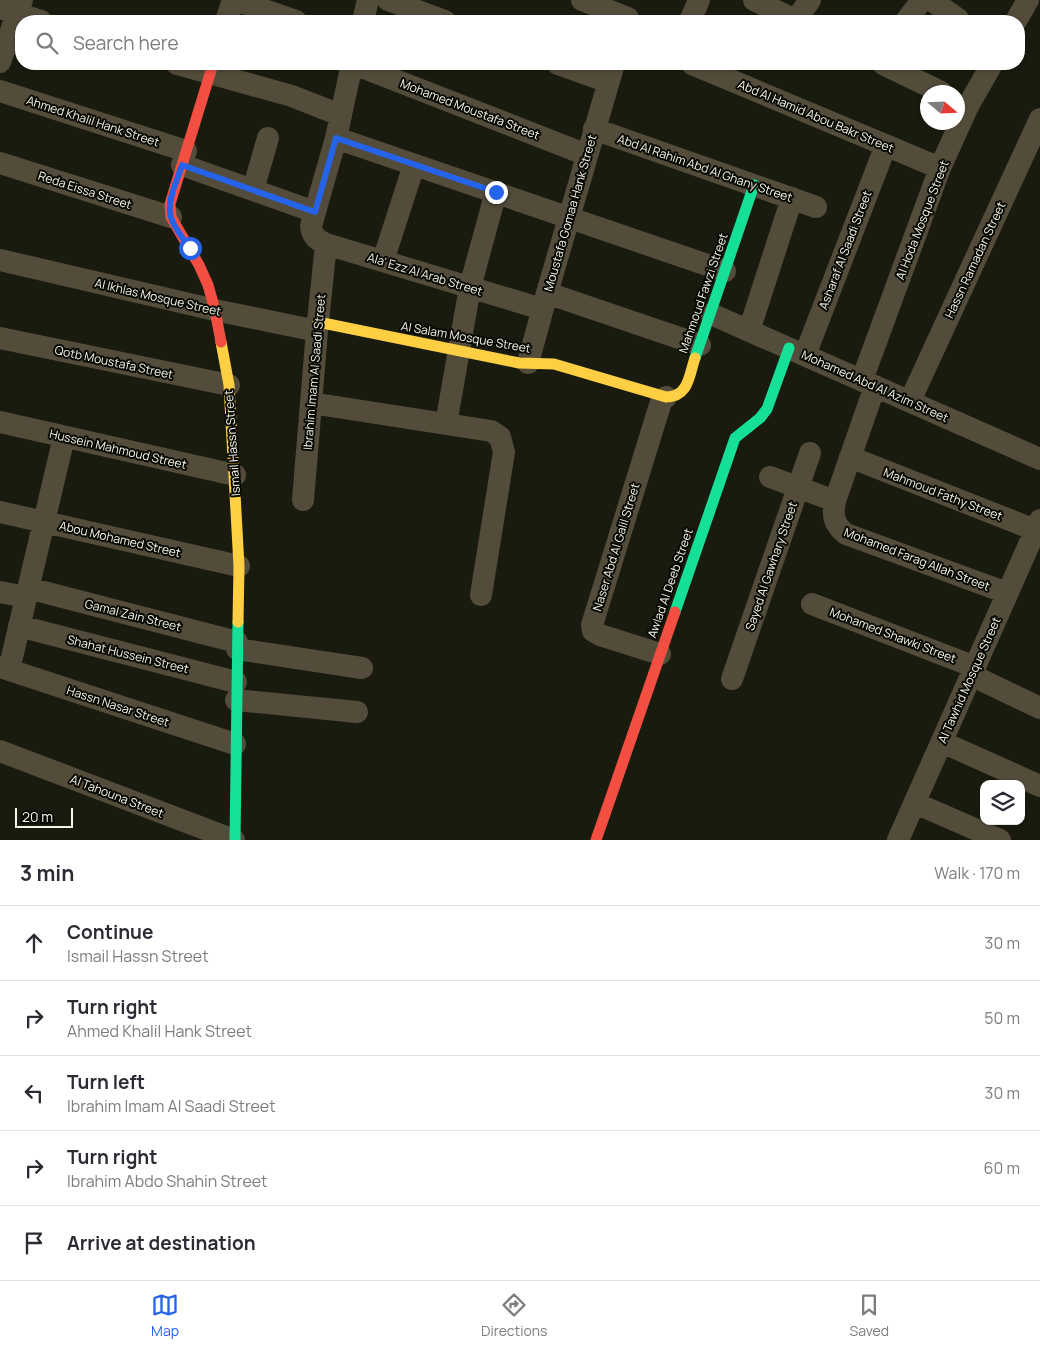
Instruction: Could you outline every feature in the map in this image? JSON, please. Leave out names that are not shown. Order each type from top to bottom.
[{"type":"street","points":[[228,15],[234,0],[278,15]]},
{"type":"street","points":[[364,15],[368,0]]},
{"type":"street","points":[[388,0],[429,15]]},
{"type":"street","points":[[582,0],[629,13]]},
{"type":"street","points":[[693,15],[700,0]]},
{"type":"street","points":[[754,0],[784,15]]},
{"type":"street","points":[[800,15],[810,0]]},
{"type":"street","points":[[911,15],[922,0]]},
{"type":"street","points":[[931,0],[951,15]]},
{"type":"street","points":[[1019,15],[1028,0]]},
{"type":"street","points":[[0,62],[13,7],[29,15]]},
{"type":"street","points":[[171,218],[170,204],[212,70]]},
{"type":"street","points":[[215,70],[292,96],[340,115]]},
{"type":"street","name":"Ibrahim Imam Al Saadi Street","points":[[304,500],[318,327],[318,230],[340,115],[351,70]]},
{"type":"street","name":"Mohamed Moustafa Street","points":[[369,70],[587,154]]},
{"type":"street","points":[[593,70],[611,73]]},
{"type":"street","name":"Abd Al Hamid Abou Bakr Street","points":[[706,70],[940,168]]},
{"type":"street","points":[[895,70],[926,85]]},
{"type":"street","name":"Al Hoda Mosque Street","points":[[965,101],[988,70]]},
{"type":"street","name":"Moustafa Gomaa Hank Street","points":[[528,363],[568,217],[611,73]]},
{"type":"street","name":"Ahmed Khalil Hank Street","points":[[0,91],[184,158],[253,190],[318,230]]},
{"type":"street","name":"Hassn Ramadan Street","points":[[910,402],[1040,120]]},
{"type":"street","name":"Abd Al Rahim Abd Al Ghany Street","points":[[594,129],[816,207]]},
{"type":"street","name":"Al Hoda Mosque Street","points":[[835,508],[868,383],[954,130]]},
{"type":"street","points":[[253,190],[268,138]]},
{"type":"street","points":[[336,138],[725,271]]},
{"type":"street","name":"Asharaf Al Saadi Street","points":[[797,352],[886,145]]},
{"type":"street","name":"Reda Eissa Street","points":[[0,163],[171,218]]},
{"type":"street","points":[[383,260],[414,165]]},
{"type":"street","name":"Mahmoud Fawzi Street","points":[[666,397],[677,397],[682,394],[754,185]]},
{"type":"street","points":[[446,424],[470,287],[496,192]]},
{"type":"street","points":[[749,331],[792,198]]},
{"type":"street","name":"Ismail Hassn Street","points":[[171,218],[199,265],[208,285],[215,310],[228,385],[235,475],[239,566],[235,840]]},
{"type":"street","name":"Ala' Ezz Al Arab Street","points":[[318,230],[383,260],[470,287],[544,301],[700,345]]},
{"type":"street","name":"Al Ikhlas Mosque Street","points":[[0,260],[215,310],[318,327]]},
{"type":"street","name":"Mohamed Abd Al Azim Street","points":[[711,314],[1040,459]]},
{"type":"street","name":"Al Salam Mosque Street","points":[[318,327],[528,363],[554,364],[666,397]]},
{"type":"street","name":"Qotb Moustafa Street","points":[[0,338],[228,385]]},
{"type":"street","name":"Awlad Al Deeb Street","points":[[596,840],[735,438],[740,432],[762,418],[797,352]]},
{"type":"street","name":"Naser Abd Al Galil Street","points":[[660,654],[600,635],[593,630],[592,625],[660,405],[666,397]]},
{"type":"street","points":[[311,403],[491,431],[500,437],[503,442],[504,452],[481,596]]},
{"type":"street","name":"Hussein Mahmoud Street","points":[[0,422],[235,475]]},
{"type":"street","points":[[5,669],[19,626],[64,437]]},
{"type":"street","name":"Sayed Al Gawhary Street","points":[[732,679],[810,454]]},
{"type":"street","name":"Mahmoud Fathy Street","points":[[850,457],[1038,525]]},
{"type":"street","points":[[770,477],[798,487],[835,508]]},
{"type":"street","name":"Mohamed Farag Allah Street","points":[[835,508],[839,528],[846,534],[1008,594]]},
{"type":"street","name":"Abou Mohamed Street","points":[[0,512],[239,566]]},
{"type":"street","name":"Al Tawhid Mosque Street","points":[[898,840],[1038,525]]},
{"type":"street","name":"Gamal Zain Street","points":[[0,592],[27,593],[237,645],[362,668]]},
{"type":"street","name":"Mohamed Shawki Street","points":[[812,604],[973,671],[1040,708]]},
{"type":"street","name":"Shahat Hussein Street","points":[[19,626],[236,691],[357,712]]},
{"type":"street","name":"Hassn Nasar Street","points":[[5,669],[235,744]]},
{"type":"street","points":[[942,742],[1040,786]]},
{"type":"street","name":"Al Tahouna Street","points":[[0,751],[235,840]]},
{"type":"street","points":[[915,803],[1000,840]]},
{"type":"traffic: fast","points":[[695,358],[754,185]]},
{"type":"traffic: fast","points":[[675,612],[735,438],[760,418],[767,409],[789,348]]},
{"type":"traffic: fast","points":[[235,840],[238,622]]},
{"type":"traffic: slow","points":[[318,322],[519,363],[554,364],[666,397],[674,396],[684,389],[695,358]]},
{"type":"traffic: slow","points":[[221,342],[229,385],[239,566],[238,622]]},
{"type":"traffic: jam","points":[[211,70],[170,204],[171,217],[199,265],[208,285],[221,342]]},
{"type":"traffic: jam","points":[[596,840],[675,612]]},
{"type":"route","points":[[190,248],[178,232],[171,218],[170,204],[182,165],[315,212],[336,138],[496,192]]}]
